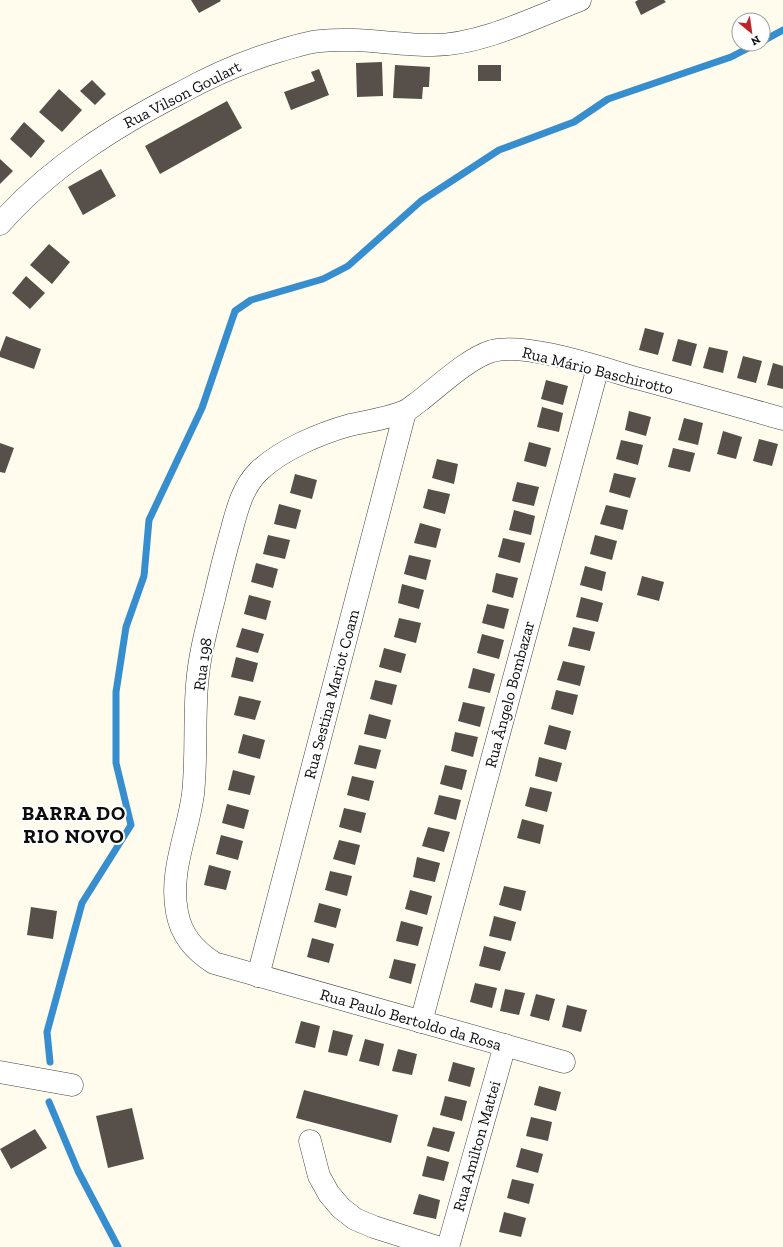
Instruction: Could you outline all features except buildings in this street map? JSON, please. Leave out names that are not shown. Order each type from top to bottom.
[{"type":"street","name":"Rua Vilson Goulart","points":[[0,224],[40,184],[76,155],[111,131],[215,74],[254,58],[319,41],[356,39],[434,45],[463,42],[489,35],[580,0]]},
{"type":"street","name":"Rua Mário Baschirotto","points":[[405,412],[462,367],[479,356],[494,351],[520,349],[561,357],[783,419]]},
{"type":"street","name":"Rua Ângelo Bombazar","points":[[421,1022],[598,367]]},
{"type":"street","name":"Rua 198","points":[[258,976],[214,963],[201,954],[190,943],[182,929],[177,913],[175,896],[175,878],[193,790],[199,666],[224,558],[239,505],[247,486],[258,472],[296,446],[320,435],[348,426],[405,412]]},
{"type":"street","name":"Rua Sestina Mariot Coam","points":[[258,976],[405,412]]},
{"type":"street","name":"Rua Paulo Bertoldo da Rosa","points":[[258,976],[564,1062]]},
{"type":"street","name":"Rua Amilton Mattei","points":[[448,1247],[505,1045]]},
{"type":"street","points":[[0,1072],[72,1085]]},
{"type":"street","points":[[310,1141],[319,1176],[329,1194],[341,1208],[355,1220],[374,1228],[437,1247]]},
{"type":"waterway","points":[[771,37],[783,30]]},
{"type":"waterway","points":[[50,1062],[47,1032],[82,903],[131,825],[116,763],[116,692],[126,627],[144,576],[149,520],[202,408],[235,311],[251,300],[323,279],[348,266],[421,201],[499,150],[574,122],[608,99],[731,57],[741,52]]},
{"type":"waterway","points":[[49,1102],[78,1171],[118,1247]]},
{"type":"district","name":"BARRA DO RIO NOVO","points":[[74,824]]}]
